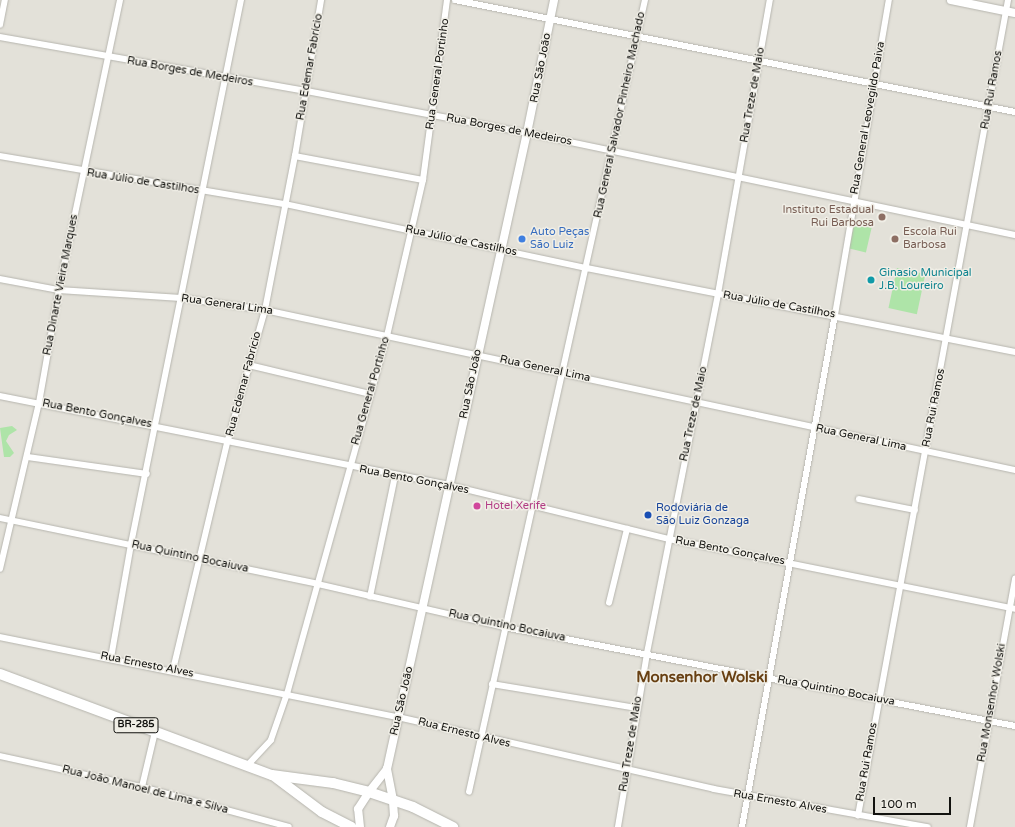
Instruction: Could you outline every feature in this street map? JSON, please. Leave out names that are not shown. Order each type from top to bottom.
[{"type":"highway","name":"BR-285","points":[[0,674],[272,775],[333,783],[369,792],[413,807],[453,827]]},
{"type":"highway","name":"BR-285","points":[[272,775],[322,812],[351,827]]},
{"type":"main road","name":"Rua São João","points":[[390,827],[394,816],[393,800],[387,768],[424,608],[477,355],[527,134],[554,0]]},
{"type":"main road","points":[[951,0],[1015,14]]},
{"type":"main road","name":"Rua São João","points":[[360,827],[358,809],[387,768]]},
{"type":"street","points":[[0,24],[5,0]]},
{"type":"street","name":"Rua Dinarte Vieira Marques","points":[[0,569],[10,520],[28,457],[59,290],[120,0]]},
{"type":"street","points":[[111,658],[131,544],[147,474],[224,78],[241,0]]},
{"type":"street","name":"Rua Edemar Fabrício","points":[[173,670],[228,440],[265,310],[295,156],[321,0]]},
{"type":"street","name":"Rua General Portinho","points":[[247,766],[271,740],[287,694],[349,467],[387,336],[412,231],[422,180],[448,0]]},
{"type":"street","points":[[455,0],[551,17],[1015,112]]},
{"type":"street","name":"Rua General Salvador Pinheiro Machado","points":[[469,792],[504,627],[587,268],[636,35],[645,0]]},
{"type":"street","name":"Rua Treze de Maio","points":[[618,827],[626,771],[647,653],[718,294],[770,0]]},
{"type":"street","name":"Rua General Leovegildo Paiva","points":[[742,827],[815,428],[889,0]]},
{"type":"street","name":"Rua Rui Ramos","points":[[858,816],[878,699],[926,452],[1008,0]]},
{"type":"street","name":"Rua Borges de Medeiros","points":[[0,37],[108,58],[306,91],[432,115],[738,176],[854,202],[968,224],[1015,235]]},
{"type":"street","name":"Rua Júlio de Castilhos","points":[[0,156],[84,172],[285,204],[587,268],[835,315],[1015,352]]},
{"type":"street","points":[[295,156],[422,180]]},
{"type":"street","name":"Rua General Lima","points":[[0,279],[59,290],[181,298],[265,310],[1015,470]]},
{"type":"street","points":[[249,365],[371,394]]},
{"type":"street","name":"Rua Bento Gonçalves","points":[[0,396],[156,425],[349,467],[449,486],[669,539],[1012,609]]},
{"type":"street","points":[[28,457],[147,474]]},
{"type":"street","points":[[370,597],[395,476]]},
{"type":"street","points":[[859,499],[915,510]]},
{"type":"street","name":"Rua Quintino Bocaiuva","points":[[0,518],[201,558],[504,627],[647,653],[1015,726]]},
{"type":"street","points":[[609,603],[626,529]]},
{"type":"street","name":"Rua Monsenhor Wolski","points":[[970,827],[988,721],[1012,609],[1015,579]]},
{"type":"street","name":"Rua Ernesto Alves","points":[[0,637],[173,670],[398,717],[626,771],[748,796],[928,827]]},
{"type":"street","points":[[492,684],[637,708]]},
{"type":"street","points":[[142,787],[155,732]]},
{"type":"street","name":"Rua João Manoel de Lima e Silva","points":[[0,756],[142,787],[289,827]]},
{"type":"green space","points":[[854,224],[872,228],[866,252],[848,248]]},
{"type":"green space","points":[[897,268],[925,274],[917,314],[888,308]]},
{"type":"green space","points":[[12,426],[17,430],[9,435],[6,441],[14,453],[10,457],[4,457],[0,428]]},
{"type":"place","name":"Instituto Estadual Rui Barbosa","points":[[882,217]]},
{"type":"place","name":"Auto Peças São Luiz","points":[[522,239]]},
{"type":"place","name":"Escola Rui Barbosa","points":[[895,239]]},
{"type":"place","name":"Ginasio Municipal J.B. Loureiro","points":[[871,280]]},
{"type":"place","name":"Hotel Xerife","points":[[477,506]]},
{"type":"place","name":"Rodoviária de São Luiz Gonzaga","points":[[648,515]]},
{"type":"district","name":"Monsenhor Wolski","points":[[702,678]]}]
